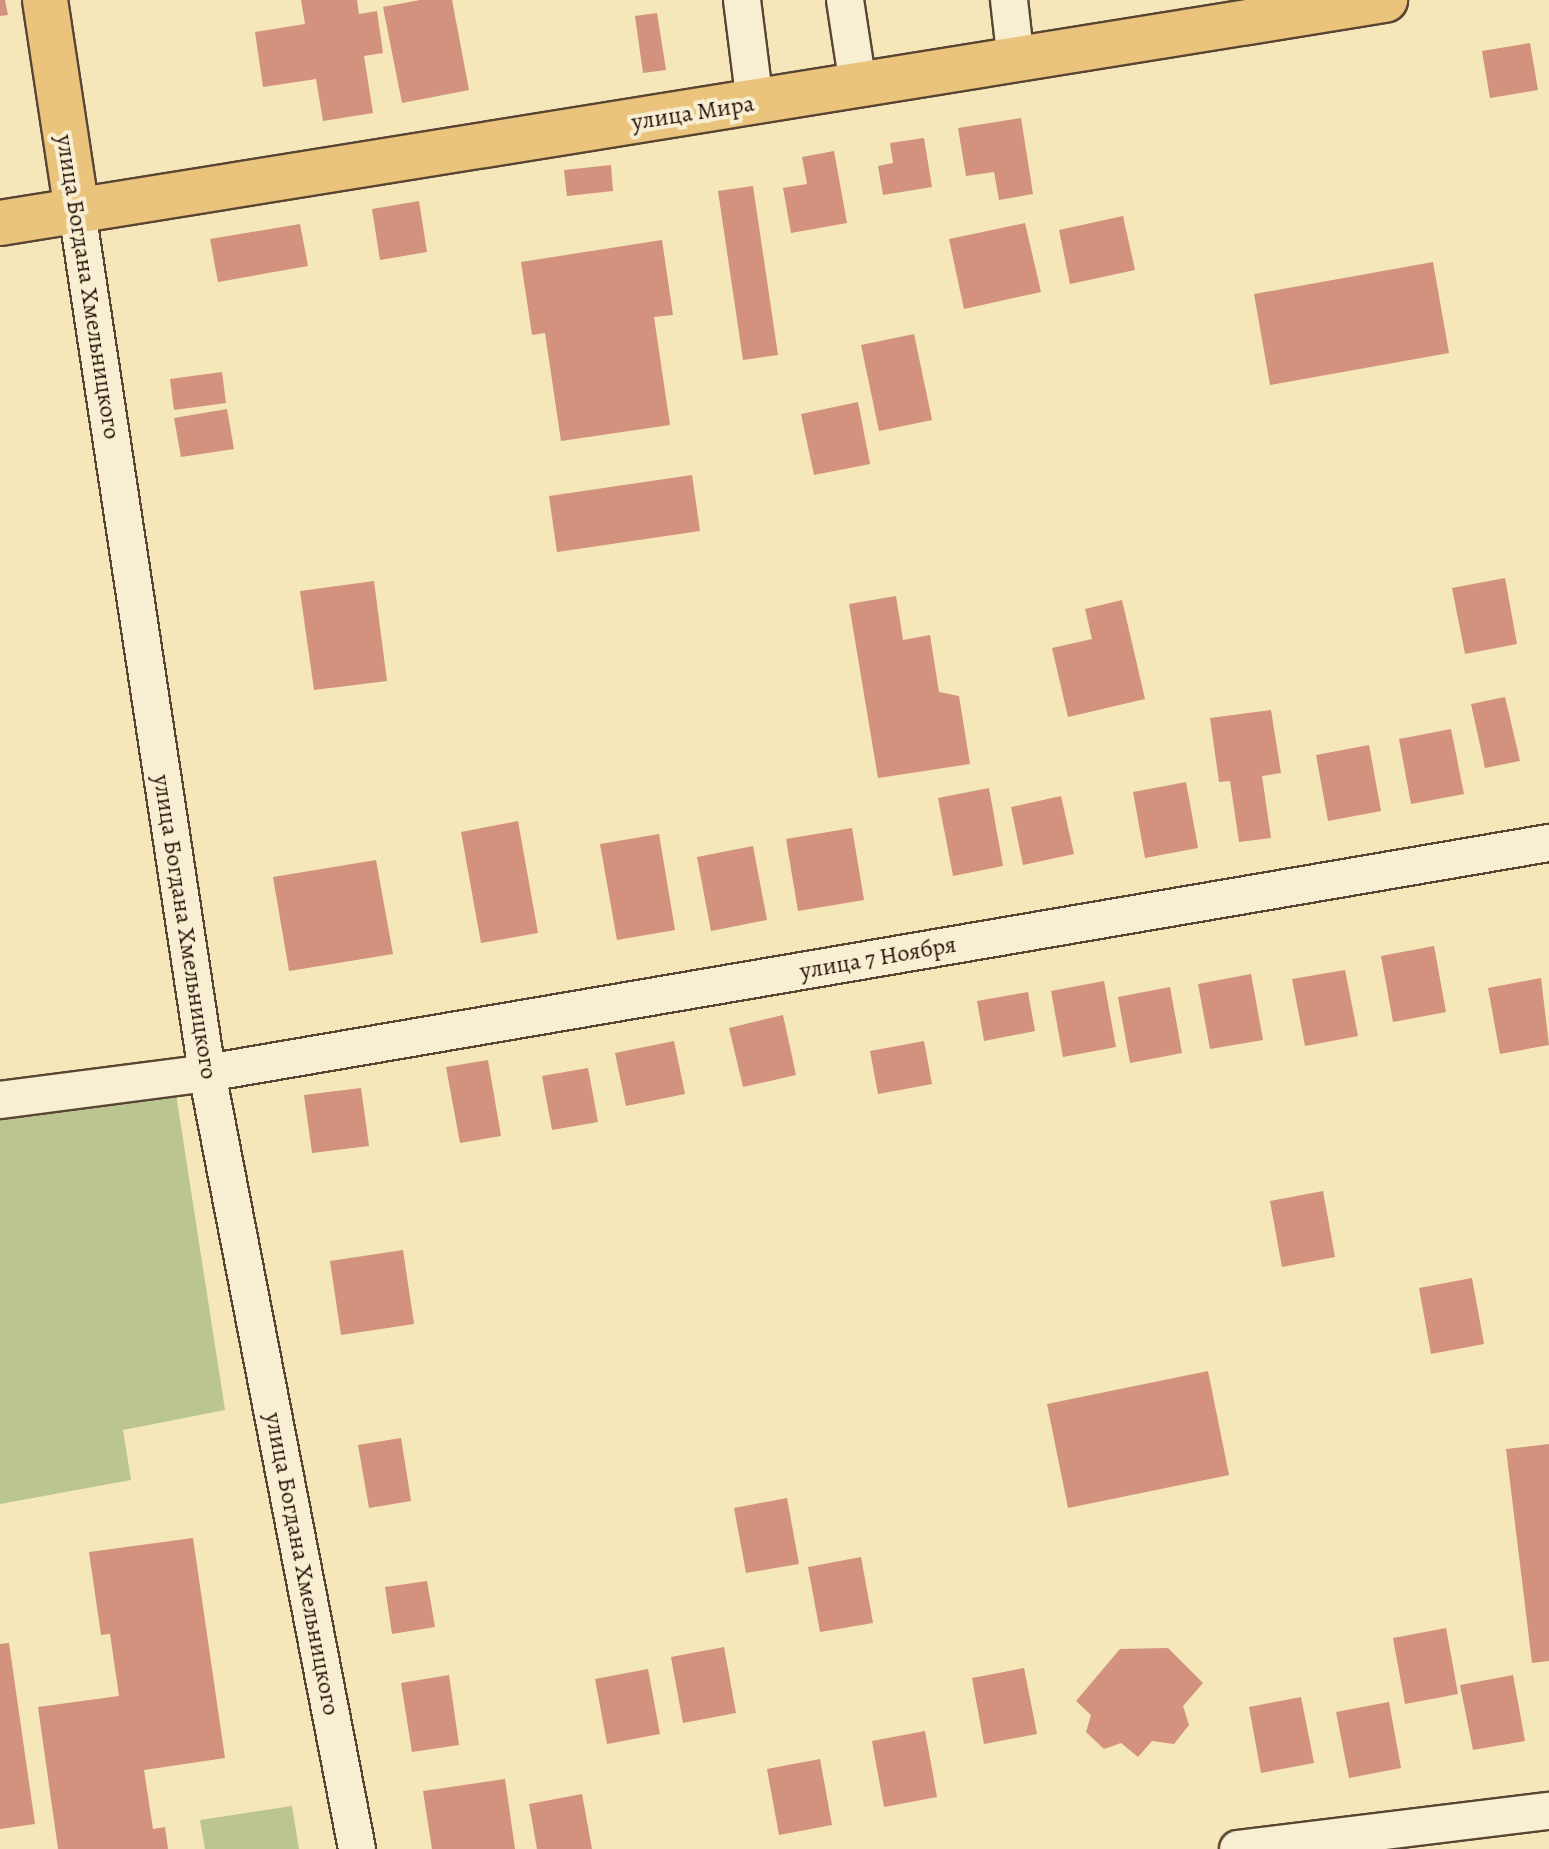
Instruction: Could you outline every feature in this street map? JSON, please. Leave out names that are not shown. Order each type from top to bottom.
[{"type":"main road","name":"улица Богдана Хмельницкого","points":[[45,0],[77,211]]},
{"type":"main road","name":"улица Мира","points":[[0,223],[1385,0]]},
{"type":"street","points":[[742,0],[755,103]]},
{"type":"street","points":[[845,0],[858,85]]},
{"type":"street","points":[[1009,0],[1016,61]]},
{"type":"street","name":"улица Богдана Хмельницкого","points":[[77,211],[207,1073],[357,1849]]},
{"type":"street","name":"улица 7 Ноября","points":[[0,1100],[207,1073],[1549,843]]},
{"type":"street","points":[[1238,1849],[1549,1811]]},
{"type":"green space","points":[[174,1081],[225,1410],[123,1430],[131,1480],[0,1504],[0,1109]]},
{"type":"green space","points":[[292,1806],[299,1849],[205,1849],[200,1820]]},
{"type":"building","points":[[0,0],[5,0],[8,15],[0,16]]},
{"type":"building","points":[[301,0],[357,0],[359,14],[377,11],[383,53],[364,56],[373,113],[323,121],[316,79],[263,87],[255,32],[305,24]]},
{"type":"building","points":[[420,0],[452,0],[469,90],[402,103],[383,7]]},
{"type":"building","points":[[657,13],[666,70],[643,73],[635,16]]},
{"type":"building","points":[[1530,43],[1538,90],[1490,98],[1482,51]]},
{"type":"building","points":[[1021,118],[1033,194],[999,200],[994,172],[966,176],[958,128]]},
{"type":"building","points":[[924,138],[932,187],[883,195],[878,166],[893,163],[890,143]]},
{"type":"building","points":[[834,151],[847,223],[791,233],[783,188],[807,184],[802,157]]},
{"type":"building","points":[[611,165],[613,191],[567,196],[564,170]]},
{"type":"building","points":[[753,186],[778,355],[743,360],[718,191]]},
{"type":"building","points":[[419,201],[427,252],[380,260],[372,209]]},
{"type":"building","points":[[1123,216],[1135,270],[1070,284],[1059,230]]},
{"type":"building","points":[[1025,223],[1041,292],[964,309],[949,239]]},
{"type":"building","points":[[300,224],[308,266],[218,282],[210,239]]},
{"type":"building","points":[[662,240],[673,315],[654,317],[670,425],[561,441],[545,333],[532,335],[521,262]]},
{"type":"building","points":[[1433,262],[1449,353],[1270,385],[1254,294]]},
{"type":"building","points":[[914,334],[932,420],[879,431],[861,345]]},
{"type":"building","points":[[222,372],[226,403],[174,410],[170,379]]},
{"type":"building","points":[[858,402],[870,464],[814,475],[801,414]]},
{"type":"building","points":[[227,409],[234,449],[181,457],[174,418]]},
{"type":"building","points":[[692,475],[700,531],[557,552],[549,496]]},
{"type":"building","points":[[1505,578],[1517,644],[1465,654],[1452,588]]},
{"type":"building","points":[[374,581],[387,681],[314,690],[300,591]]},
{"type":"building","points":[[896,596],[903,640],[930,635],[939,692],[959,696],[970,764],[878,778],[849,604]]},
{"type":"building","points":[[1122,600],[1145,699],[1068,717],[1052,648],[1092,639],[1085,609]]},
{"type":"building","points":[[1505,697],[1520,761],[1485,768],[1471,704]]},
{"type":"building","points":[[1271,710],[1281,773],[1262,776],[1271,838],[1239,842],[1230,781],[1219,782],[1210,718]]},
{"type":"building","points":[[1451,729],[1464,794],[1411,804],[1399,739]]},
{"type":"building","points":[[1369,745],[1381,811],[1328,821],[1316,755]]},
{"type":"building","points":[[1186,782],[1198,848],[1145,858],[1133,792]]},
{"type":"building","points":[[989,788],[1003,866],[953,876],[938,798]]},
{"type":"building","points":[[1061,796],[1074,854],[1023,865],[1011,807]]},
{"type":"building","points":[[518,821],[538,933],[481,943],[461,832]]},
{"type":"building","points":[[852,828],[864,900],[798,911],[786,839]]},
{"type":"building","points":[[659,834],[675,930],[617,940],[600,844]]},
{"type":"building","points":[[753,846],[767,920],[711,931],[697,857]]},
{"type":"building","points":[[376,860],[393,954],[289,971],[273,877]]},
{"type":"building","points":[[1434,946],[1446,1012],[1393,1022],[1381,956]]},
{"type":"building","points":[[1345,970],[1358,1036],[1305,1046],[1292,979]]},
{"type":"building","points":[[1251,974],[1263,1040],[1210,1049],[1198,984]]},
{"type":"building","points":[[1541,978],[1549,1045],[1500,1054],[1488,988]]},
{"type":"building","points":[[1104,981],[1116,1047],[1063,1057],[1051,991]]},
{"type":"building","points":[[1170,987],[1182,1053],[1130,1063],[1118,997]]},
{"type":"building","points":[[1028,992],[1035,1031],[984,1041],[977,1001]]},
{"type":"building","points":[[783,1015],[796,1075],[743,1087],[729,1028]]},
{"type":"building","points":[[674,1041],[685,1094],[626,1106],[615,1053]]},
{"type":"building","points":[[924,1041],[932,1084],[878,1094],[870,1051]]},
{"type":"building","points":[[488,1060],[501,1136],[460,1143],[446,1067]]},
{"type":"building","points":[[588,1068],[598,1122],[552,1130],[542,1076]]},
{"type":"building","points":[[361,1088],[369,1146],[312,1153],[304,1095]]},
{"type":"building","points":[[1323,1191],[1335,1257],[1282,1267],[1270,1201]]},
{"type":"building","points":[[403,1250],[414,1324],[341,1335],[330,1261]]},
{"type":"building","points":[[1472,1278],[1484,1344],[1431,1354],[1419,1288]]},
{"type":"building","points":[[1208,1371],[1229,1475],[1068,1508],[1047,1404]]},
{"type":"building","points":[[401,1438],[411,1501],[369,1508],[358,1445]]},
{"type":"building","points":[[1549,1444],[1549,1661],[1532,1663],[1506,1449]]},
{"type":"building","points":[[787,1498],[799,1564],[746,1573],[734,1508]]},
{"type":"building","points":[[193,1538],[225,1758],[144,1770],[153,1829],[165,1827],[168,1849],[58,1849],[38,1707],[119,1696],[110,1634],[101,1635],[89,1552]]},
{"type":"building","points":[[861,1557],[873,1623],[820,1632],[808,1567]]},
{"type":"building","points":[[427,1581],[435,1627],[392,1634],[385,1587]]},
{"type":"building","points":[[1446,1628],[1458,1694],[1405,1704],[1393,1638]]},
{"type":"building","points":[[9,1643],[35,1824],[0,1829],[0,1644]]},
{"type":"building","points":[[724,1647],[736,1713],[683,1723],[671,1657]]},
{"type":"building","points":[[1168,1648],[1203,1683],[1183,1706],[1189,1725],[1174,1744],[1152,1741],[1138,1757],[1121,1743],[1104,1749],[1086,1732],[1091,1715],[1076,1701],[1120,1649]]},
{"type":"building","points":[[1024,1668],[1037,1734],[984,1744],[972,1678]]},
{"type":"building","points":[[648,1669],[660,1734],[607,1744],[595,1679]]},
{"type":"building","points":[[449,1675],[459,1745],[412,1752],[401,1683]]},
{"type":"building","points":[[1513,1675],[1525,1741],[1473,1750],[1460,1685]]},
{"type":"building","points":[[1301,1697],[1314,1763],[1261,1773],[1249,1707]]},
{"type":"building","points":[[1389,1702],[1401,1768],[1349,1778],[1336,1712]]},
{"type":"building","points":[[925,1731],[937,1797],[884,1807],[872,1741]]},
{"type":"building","points":[[820,1759],[832,1825],[779,1835],[767,1769]]},
{"type":"building","points":[[505,1779],[515,1849],[432,1849],[423,1791]]},
{"type":"building","points":[[582,1794],[592,1849],[537,1849],[529,1804]]}]
